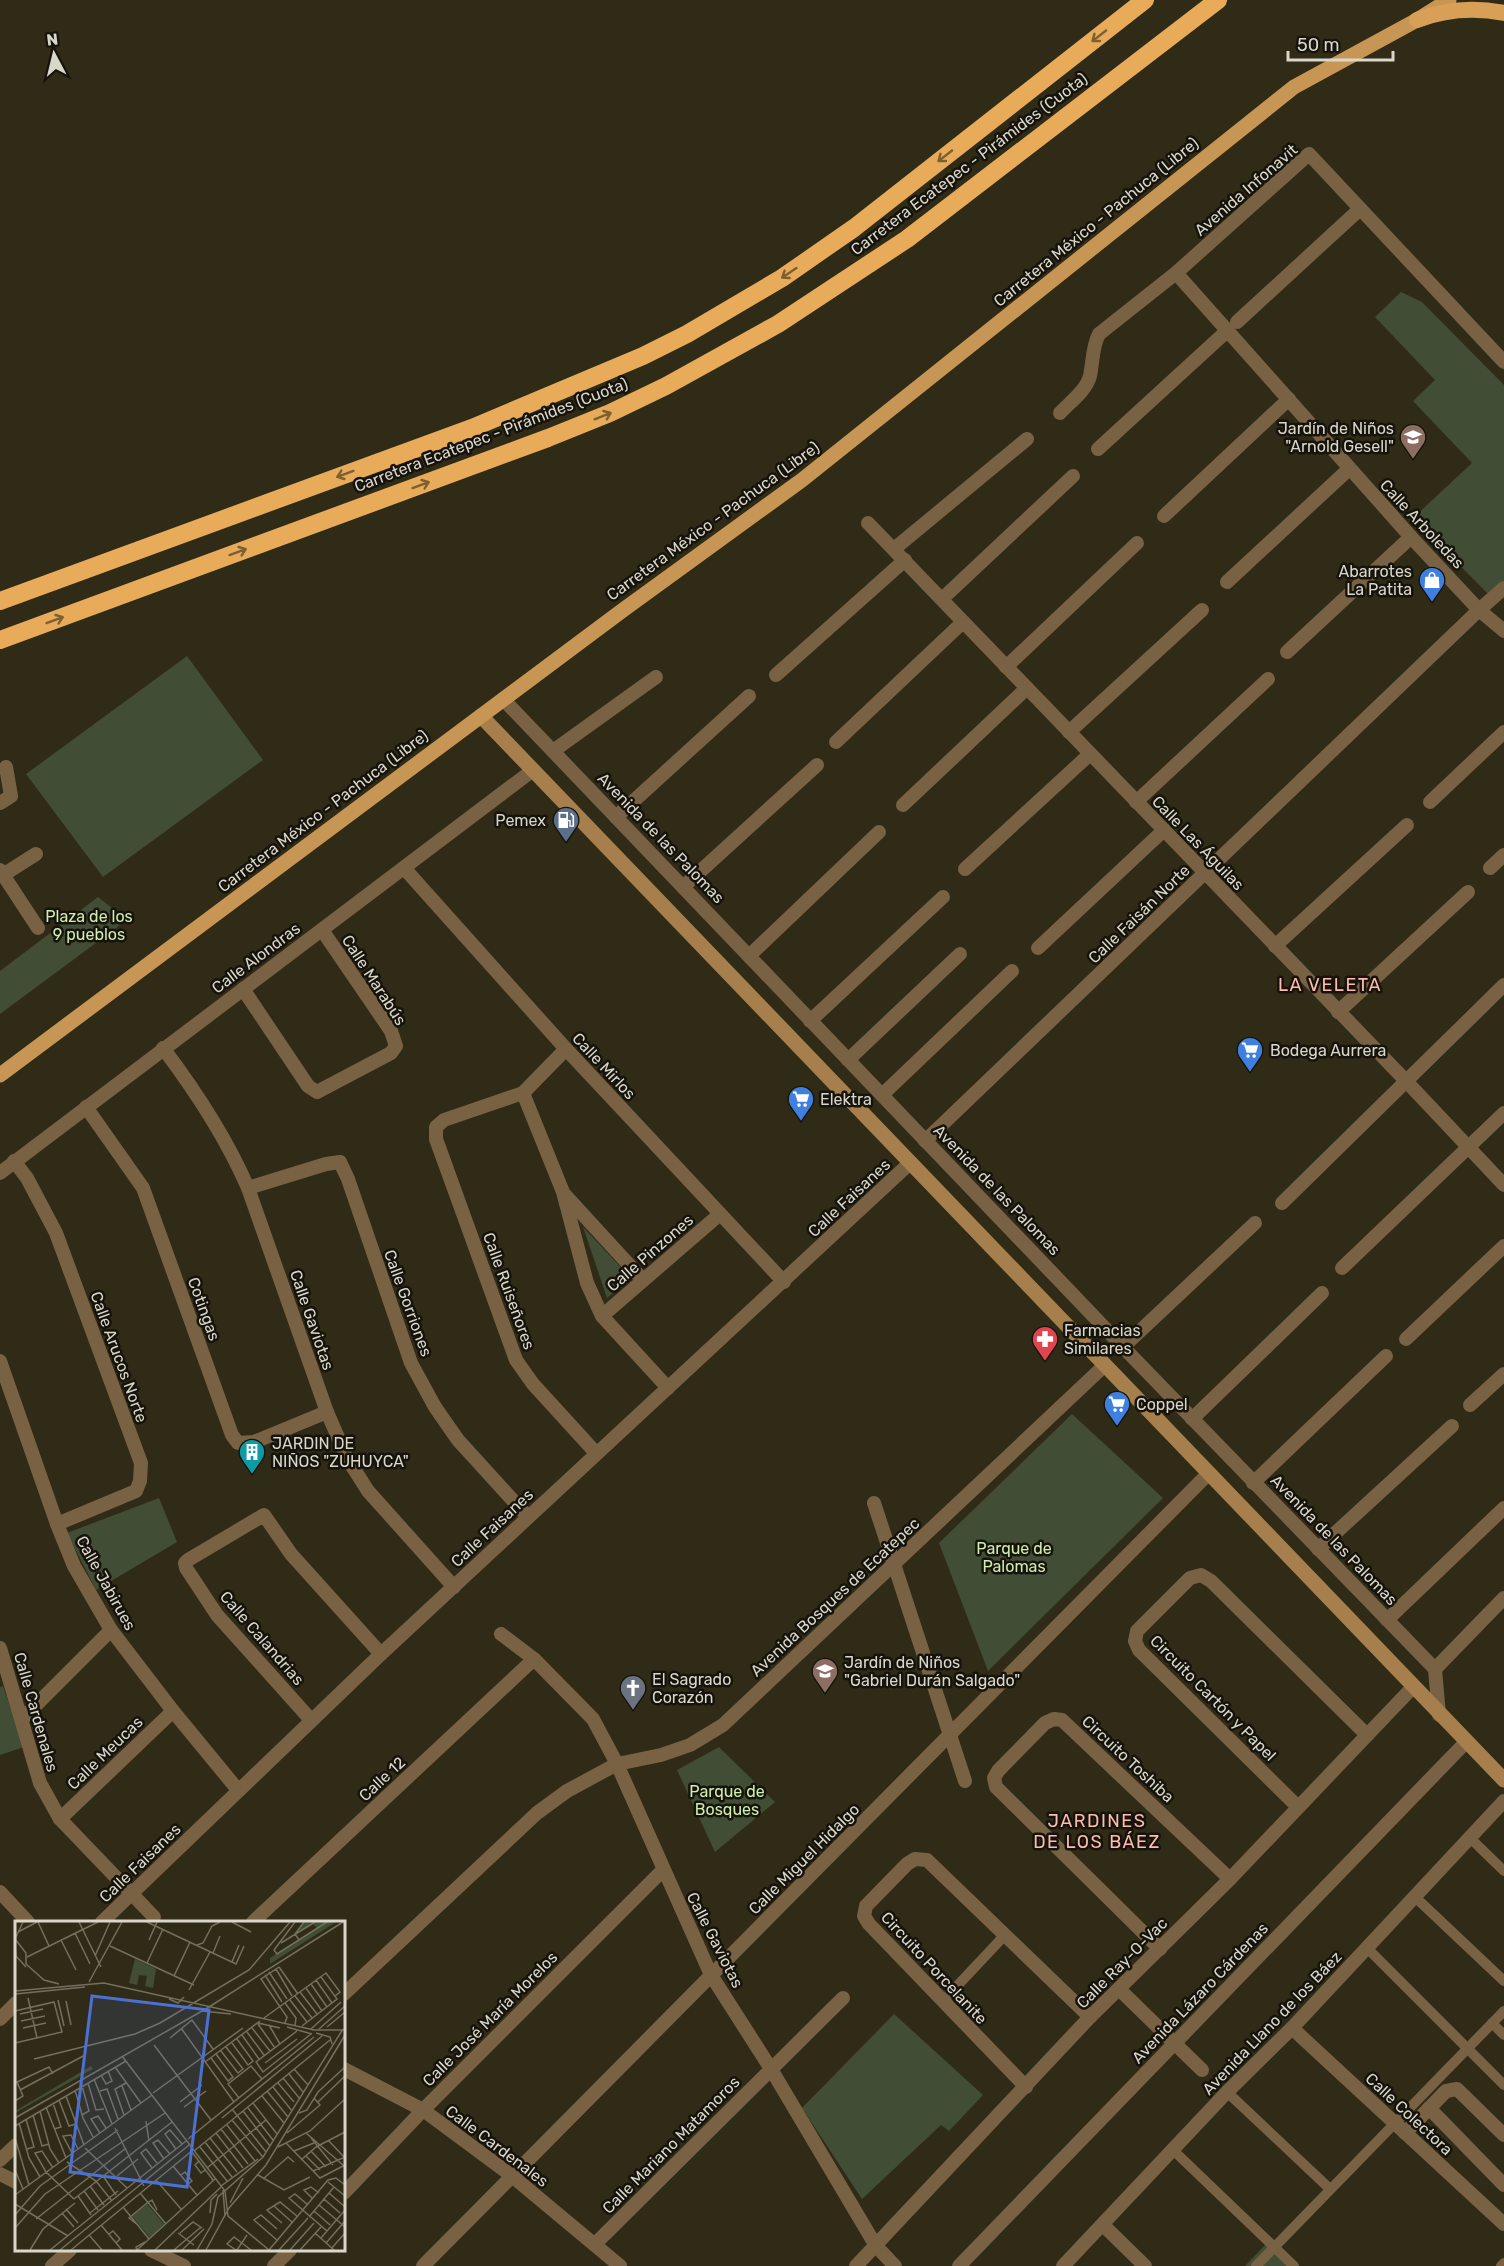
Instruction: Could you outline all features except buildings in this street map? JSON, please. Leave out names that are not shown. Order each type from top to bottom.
[{"type":"highway","name":"Carretera Ecatepec - Pirámides (Cuota)","points":[[0,601],[471,428],[643,356],[687,334],[782,278],[854,228],[1145,0]]},
{"type":"highway","name":"Carretera Ecatepec - Pirámides (Cuota)","points":[[0,640],[548,438],[610,413],[666,386],[778,324],[907,239],[1218,0]]},
{"type":"highway","points":[[1417,20],[1458,9],[1504,13]]},
{"type":"main road","name":"Carretera México - Pachuca (Libre)","points":[[0,1075],[503,699],[802,480],[1294,87],[1449,0]]},
{"type":"main road","points":[[481,716],[1439,1715],[1504,1780]]},
{"type":"street","name":"Avenida Infonavit","points":[[1176,273],[1309,154],[1504,362]]},
{"type":"street","points":[[1098,449],[1360,209]]},
{"type":"street","points":[[1060,413],[1084,388],[1089,378],[1095,342],[1099,334],[1176,273]]},
{"type":"street","name":"Calle Arboledas","points":[[1176,273],[1232,326],[1289,399],[1349,469],[1479,610],[1504,631]]},
{"type":"street","points":[[1164,516],[1289,399]]},
{"type":"street","points":[[894,549],[1027,439]]},
{"type":"street","points":[[1227,582],[1349,469]]},
{"type":"street","points":[[942,599],[1073,476]]},
{"type":"street","name":"Calle Las Águilas","points":[[868,523],[1504,1185]]},
{"type":"street","points":[[1287,652],[1411,537]]},
{"type":"street","points":[[1006,667],[1137,543]]},
{"type":"street","points":[[776,675],[905,560]]},
{"type":"street","name":"Calle Faisán Norte","points":[[925,1141],[1504,588]]},
{"type":"street","points":[[1069,732],[1202,610]]},
{"type":"street","points":[[836,742],[963,622]]},
{"type":"street","points":[[553,751],[656,677]]},
{"type":"street","points":[[1136,802],[1268,679]]},
{"type":"street","points":[[903,806],[1027,688]]},
{"type":"street","points":[[616,817],[749,696]]},
{"type":"street","name":"Avenida de las Palomas","points":[[503,699],[1253,1483],[1435,1669]]},
{"type":"street","points":[[1430,802],[1504,732]]},
{"type":"street","points":[[965,869],[1090,754]]},
{"type":"street","points":[[683,887],[817,765]]},
{"type":"street","points":[[0,803],[11,796],[6,767]]},
{"type":"street","name":"Calle Alondras","points":[[0,1173],[533,770]]},
{"type":"street","points":[[1275,946],[1407,825]]},
{"type":"street","points":[[1038,948],[1164,830]]},
{"type":"street","points":[[749,956],[879,832]]},
{"type":"street","points":[[36,854],[1,872],[38,928]]},
{"type":"street","points":[[1490,868],[1504,855]]},
{"type":"street","name":"Calle Mirlos","points":[[404,868],[566,1049],[784,1282]]},
{"type":"street","points":[[1338,1012],[1468,892]]},
{"type":"street","points":[[810,1021],[943,897]]},
{"type":"street","name":"Calle Marabús","points":[[243,989],[308,1086],[317,1092],[391,1053],[396,1046],[391,1031],[322,930]]},
{"type":"street","points":[[848,1060],[960,954]]},
{"type":"street","points":[[882,1095],[1012,971]]},
{"type":"street","points":[[1282,1203],[1504,985]]},
{"type":"street","name":"Calle Gaviotas","points":[[164,1048],[218,1127],[248,1188],[327,1412],[347,1458],[368,1491],[454,1587]]},
{"type":"street","points":[[566,1049],[523,1093],[562,1192],[587,1282],[602,1316],[668,1388]]},
{"type":"street","name":"Calle Ruiseñores","points":[[523,1093],[444,1120],[436,1127],[436,1139],[516,1360],[533,1384],[596,1453]]},
{"type":"street","name":"Cotingas","points":[[86,1107],[143,1188],[232,1435],[238,1443],[254,1442],[327,1412]]},
{"type":"street","points":[[1342,1268],[1504,1113]]},
{"type":"street","name":"Calle Arucos Norte","points":[[14,1161],[27,1178],[56,1233],[141,1463],[140,1481],[136,1491],[57,1524]]},
{"type":"street","name":"Calle Gorriones","points":[[248,1188],[326,1164],[340,1162],[348,1179],[411,1363],[435,1407],[458,1440],[528,1517]]},
{"type":"street","name":"Calle Faisanes","points":[[104,1921],[381,1654],[910,1163]]},
{"type":"street","points":[[562,1192],[643,1280]]},
{"type":"street","name":"Calle Pinzones","points":[[602,1316],[720,1214]]},
{"type":"street","points":[[1123,1347],[1255,1223]]},
{"type":"street","points":[[1406,1339],[1504,1246]]},
{"type":"street","points":[[1192,1419],[1322,1293]]},
{"type":"street","points":[[1253,1483],[1386,1356]]},
{"type":"street","name":"Calle Jabirues","points":[[0,1361],[74,1566],[111,1630],[238,1790]]},
{"type":"street","name":"Avenida Bosques de Ecatepec","points":[[345,1993],[537,1813],[567,1791],[617,1764],[661,1755],[690,1745],[723,1725],[1104,1366]]},
{"type":"street","points":[[1470,1406],[1504,1374]]},
{"type":"street","points":[[1318,1549],[1452,1426]]},
{"type":"street","name":"Calle Miguel Hidalgo","points":[[425,2265],[1208,1474]]},
{"type":"street","points":[[874,1503],[965,1781]]},
{"type":"street","points":[[1387,1620],[1504,1508]]},
{"type":"street","name":"Calle Calandrias","points":[[311,1720],[217,1615],[186,1568],[185,1563],[188,1560],[264,1515],[291,1554],[381,1654]]},
{"type":"street","name":"Circuito Cartón y Papel","points":[[1297,1806],[1139,1650],[1135,1641],[1137,1632],[1144,1624],[1190,1578],[1201,1575],[1211,1581],[1367,1735]]},
{"type":"street","points":[[1439,1715],[1435,1669],[1504,1598]]},
{"type":"street","points":[[22,1719],[111,1630]]},
{"type":"street","name":"Calle Gaviotas","points":[[501,1634],[534,1659],[593,1719],[617,1764],[711,1975],[771,2069],[876,2246],[895,2266]]},
{"type":"street","name":"Calle Cardenales","points":[[0,1649],[40,1784],[60,1819],[133,1894],[154,1920]]},
{"type":"street","name":"Calle 12","points":[[255,1921],[534,1659]]},
{"type":"street","name":"Calle Ray-O-Vac","points":[[856,2266],[1090,2017],[1230,1879],[1297,1806],[1413,1687]]},
{"type":"street","name":"Calle Meucas","points":[[60,1819],[173,1711]]},
{"type":"street","name":"Circuito Toshiba","points":[[1160,1949],[996,1787],[994,1778],[998,1771],[1045,1723],[1054,1719],[1062,1720],[1230,1879]]},
{"type":"street","name":"Avenida Lázaro Cárdenas","points":[[959,2266],[1466,1742]]},
{"type":"street","name":"Avenida Llano de los Báez","points":[[1063,2266],[1502,1806]]},
{"type":"street","points":[[1470,1837],[1504,1872]]},
{"type":"street","name":"Circuito Porcelanite","points":[[1026,2087],[869,1924],[864,1916],[866,1906],[907,1864],[915,1859],[927,1860],[1090,2017]]},
{"type":"street","name":"Calle José María Morelos","points":[[345,2192],[423,2110],[663,1870]]},
{"type":"street","points":[[0,1892],[26,1921]]},
{"type":"street","points":[[1414,1896],[1504,1981]]},
{"type":"street","points":[[942,2002],[1005,1935]]},
{"type":"street","points":[[1367,1948],[1504,2085]]},
{"type":"street","points":[[1119,1989],[1202,2070]]},
{"type":"street","name":"Calle Mariano Matamoros","points":[[595,2244],[843,1998]]},
{"type":"street","points":[[0,2019],[15,2004]]},
{"type":"street","points":[[1256,2266],[1504,2011]]},
{"type":"street","points":[[1492,2023],[1504,2035]]},
{"type":"street","name":"Calle Colectora","points":[[1292,2028],[1504,2224]]},
{"type":"street","name":"Calle Cardenales","points":[[345,2070],[423,2110],[512,2176],[620,2266]]},
{"type":"street","points":[[1435,2080],[1446,2091]]},
{"type":"street","points":[[1405,2133],[1446,2091],[1457,2090],[1504,2135]]},
{"type":"street","points":[[1227,2092],[1330,2189]]},
{"type":"street","points":[[1429,2108],[1504,2185]]},
{"type":"street","points":[[0,2160],[15,2146]]},
{"type":"street","points":[[1173,2150],[1294,2266]]},
{"type":"street","points":[[0,2174],[15,2182]]},
{"type":"street","points":[[1103,2224],[1145,2266]]},
{"type":"street","points":[[52,2266],[69,2251]]},
{"type":"street","points":[[153,2251],[184,2266]]},
{"type":"street","points":[[274,2266],[289,2251]]},
{"type":"green space","points":[[1401,292],[1422,302],[1504,385],[1504,587],[1492,598],[1413,518],[1472,463],[1413,401],[1435,380],[1375,317]]},
{"type":"green space","points":[[187,656],[263,760],[103,877],[26,774]]},
{"type":"green space","name":"Plaza de los 9 pueblos","points":[[98,897],[127,920],[0,1014],[0,971]]},
{"type":"green space","points":[[583,1227],[631,1278],[607,1298]]},
{"type":"green space","name":"Parque de Palomas","points":[[1072,1414],[1163,1498],[988,1671],[939,1543]]},
{"type":"green space","points":[[159,1498],[177,1542],[96,1590],[67,1533]]},
{"type":"green space","points":[[3,1686],[24,1747],[0,1755],[0,1687]]},
{"type":"green space","name":"Parque de Bosques","points":[[719,1747],[775,1802],[715,1852],[677,1770]]},
{"type":"green space","points":[[894,2014],[983,2095],[949,2131],[941,2125],[862,2199],[802,2108]]},
{"type":"green space","points":[[1266,2244],[1288,2266],[1245,2266]]},
{"type":"place","name":"Jardín de Niños \"Arnold Gesell\"","points":[[1413,460]]},
{"type":"place","name":"Abarrotes La Patita","points":[[1432,603]]},
{"type":"place","name":"Pemex","points":[[566,843]]},
{"type":"place","name":"Bodega Aurrera","points":[[1250,1073]]},
{"type":"place","name":"Elektra","points":[[801,1122]]},
{"type":"place","name":"Farmacias Similares","points":[[1045,1362]]},
{"type":"place","name":"Coppel","points":[[1117,1427]]},
{"type":"place","name":"JARDIN DE NIÑOS \"ZUHUYCA\"","points":[[252,1475]]},
{"type":"place","name":"Jardín de Niños \"Gabriel Durán Salgado\"","points":[[825,1694]]},
{"type":"place","name":"El Sagrado Corazón","points":[[633,1711]]},
{"type":"district","name":"LA VELETA","points":[[1330,985]]},
{"type":"district","name":"JARDINES DE LOS BÁEZ","points":[[1097,1831]]}]
